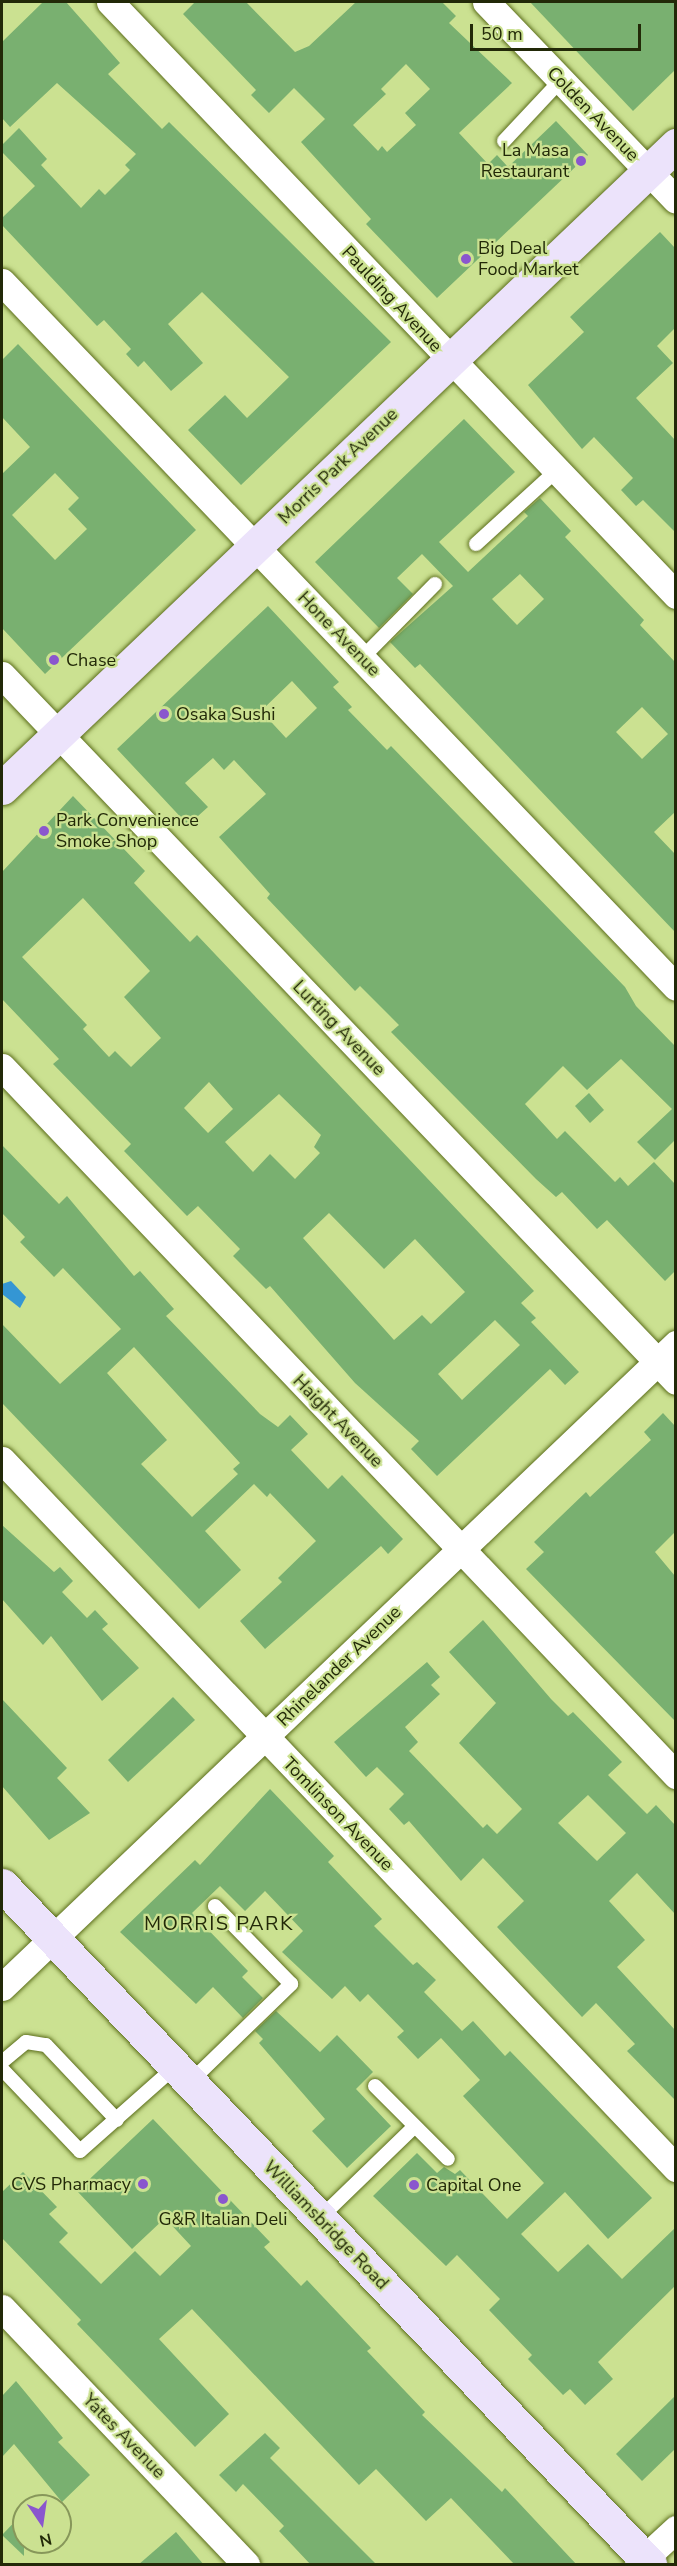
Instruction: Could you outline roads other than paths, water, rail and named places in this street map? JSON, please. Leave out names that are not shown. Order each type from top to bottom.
[{"type":"main road","name":"Morris Park Avenue","points":[[2,788],[675,145]]},
{"type":"main road","name":"Williamsbridge Road","points":[[2,1885],[644,2562]]},
{"type":"street","name":"Paulding Avenue","points":[[110,2],[675,594]]},
{"type":"street","name":"Colden Avenue","points":[[486,2],[675,200]]},
{"type":"street","name":"Hone Avenue","points":[[2,282],[675,987]]},
{"type":"street","name":"Lurting Avenue","points":[[2,675],[669,1362]]},
{"type":"street","name":"Haight Avenue","points":[[2,1067],[675,1775]]},
{"type":"street","name":"Rhinelander Avenue","points":[[2,1987],[460,1550],[669,1362]]},
{"type":"street","name":"Tomlinson Avenue","points":[[2,1460],[675,2168]]},
{"type":"street","name":"Yates Avenue","points":[[2,2308],[246,2565]]},
{"type":"street","points":[[644,2562],[675,2529]]},
{"type":"lane","points":[[504,141],[561,80]]},
{"type":"lane","points":[[476,544],[557,470]]},
{"type":"lane","points":[[362,658],[435,584]]},
{"type":"lane","points":[[2,2069],[80,2151],[117,2120],[183,2075],[291,1984],[215,1906]]},
{"type":"lane","points":[[4,2054],[26,2042],[46,2045],[117,2120]]},
{"type":"lane","points":[[375,2086],[413,2128],[448,2159]]},
{"type":"lane","points":[[320,2218],[413,2128]]},
{"type":"water","points":[[11,1281],[26,1297],[20,1308],[2,1294],[2,1284]]},
{"type":"place","name":"La Masa Restaurant","points":[[581,161]]},
{"type":"place","name":"Big Deal Food Market","points":[[466,259]]},
{"type":"place","name":"Chase","points":[[54,660]]},
{"type":"place","name":"Osaka Sushi","points":[[164,714]]},
{"type":"place","name":"Park Convenience Smoke Shop","points":[[44,831]]},
{"type":"place","name":"CVS Pharmacy","points":[[143,2184]]},
{"type":"place","name":"Capital One","points":[[414,2185]]},
{"type":"place","name":"G&R Italian Deli","points":[[223,2199]]},
{"type":"district","name":"MORRIS PARK","points":[[219,1923]]}]
